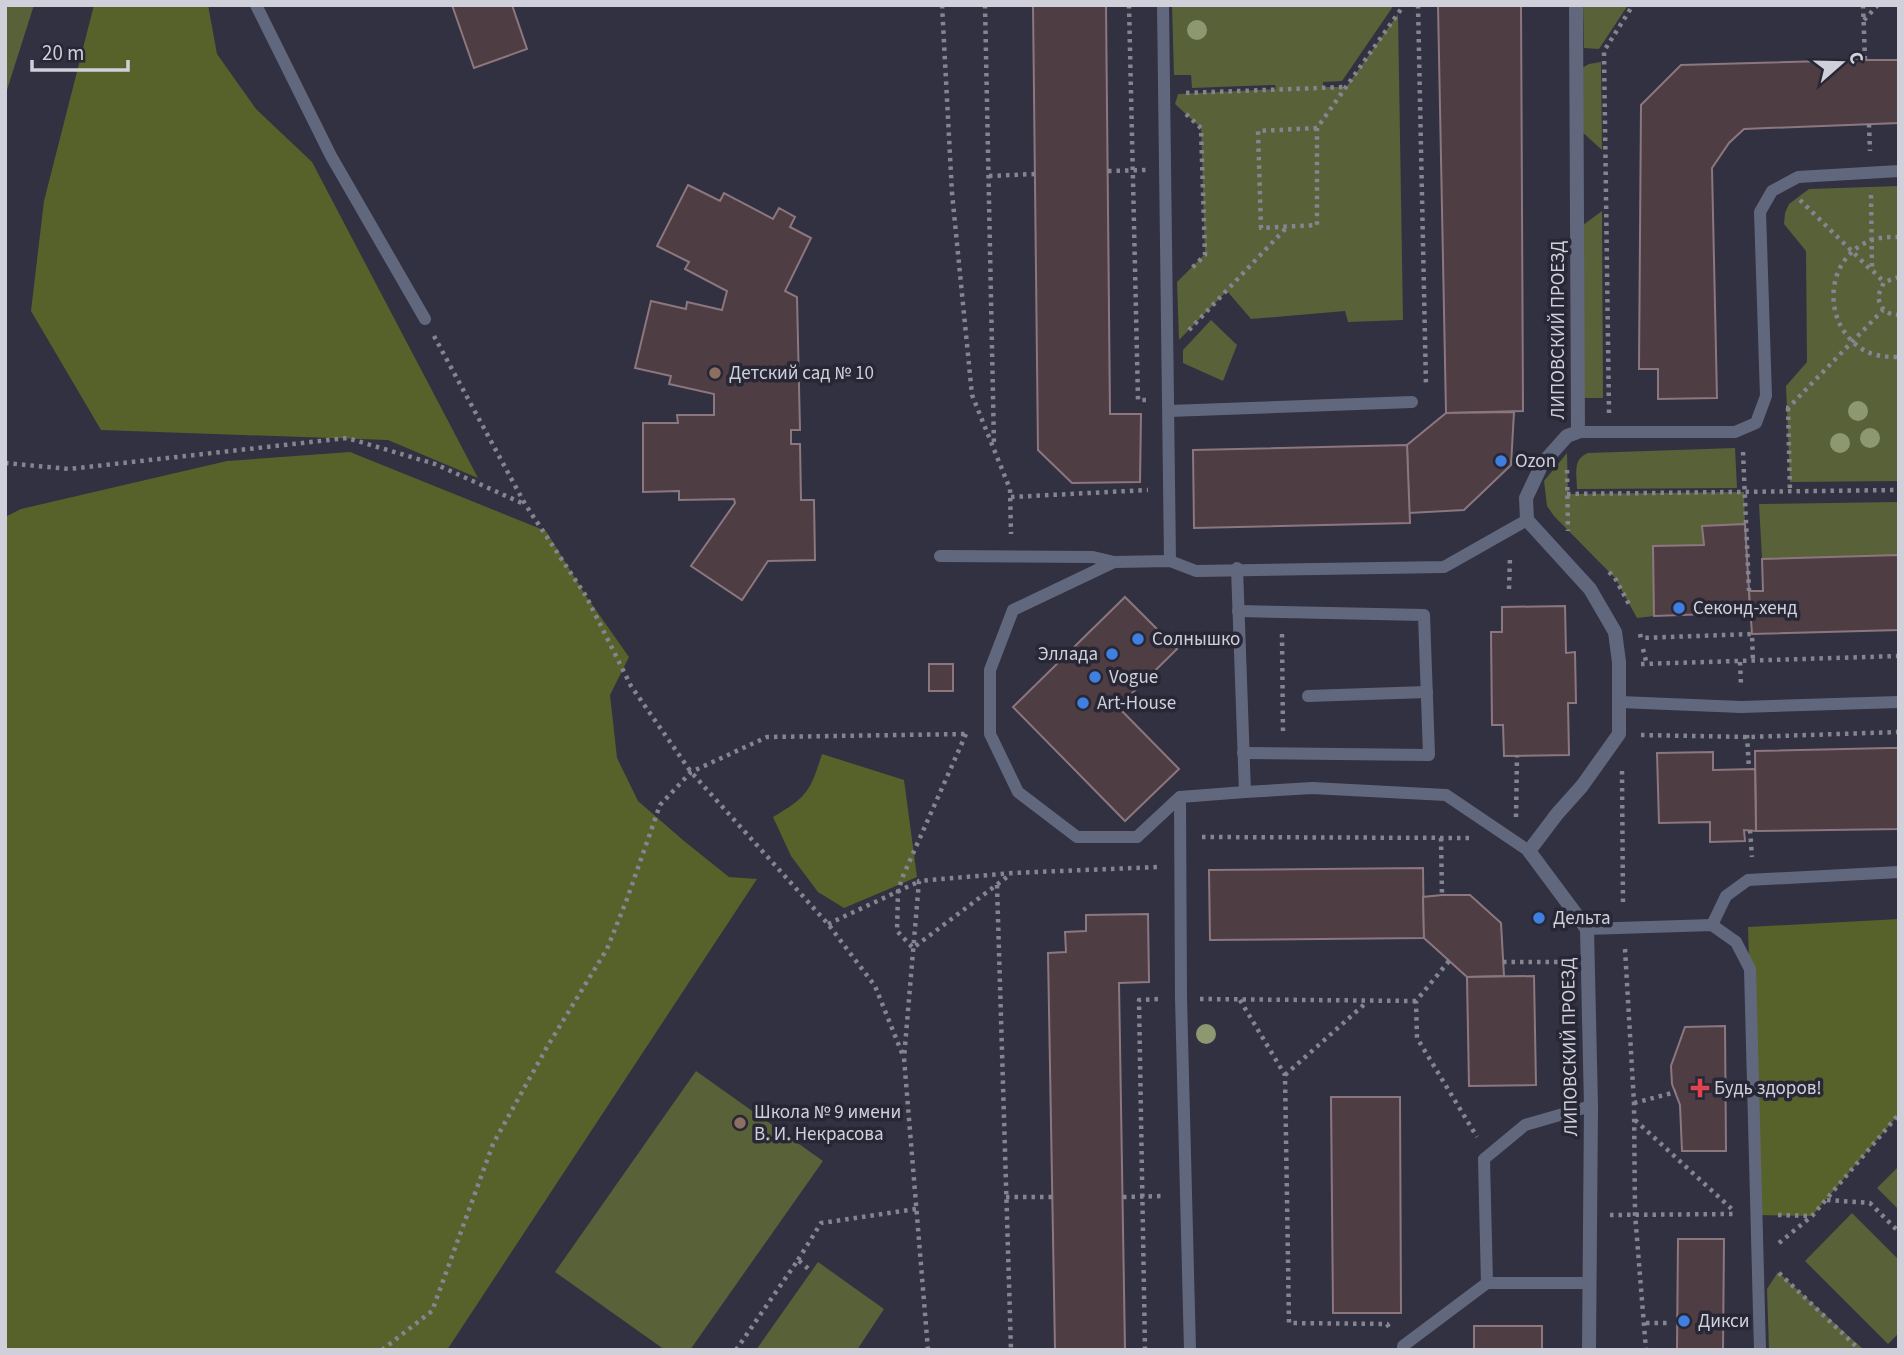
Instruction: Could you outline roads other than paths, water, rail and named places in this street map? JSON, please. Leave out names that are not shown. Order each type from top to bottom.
[{"type":"street","name":"ЛИПОВСКИЙ ПРОЕЗД","points":[[1527,520],[1526,498],[1542,464],[1572,434],[1576,5]]},
{"type":"street","points":[[1527,520],[1590,589],[1615,632],[1619,662],[1619,734],[1583,786],[1557,814],[1529,851],[1587,929]]},
{"type":"street","name":"ЛИПОВСКИЙ ПРОЕЗД","points":[[1587,929],[1591,1106],[1589,1350]]},
{"type":"lane","points":[[257,5],[331,156],[425,319]]},
{"type":"lane","points":[[1163,5],[1170,561]]},
{"type":"lane","points":[[1572,434],[1735,432],[1756,422],[1766,396],[1760,212],[1772,191],[1797,177],[1899,171]]},
{"type":"lane","points":[[1169,411],[1412,402]]},
{"type":"lane","points":[[940,556],[1093,557],[1114,562],[1170,561],[1196,571],[1237,568],[1444,568],[1527,520]]},
{"type":"lane","points":[[1114,562],[1013,610],[990,670],[990,734],[1018,792],[1077,836],[1137,836],[1180,797],[1312,788],[1446,795],[1529,851]]},
{"type":"lane","points":[[1237,568],[1245,792]]},
{"type":"lane","points":[[1238,611],[1424,615],[1427,692],[1429,755],[1243,754]]},
{"type":"lane","points":[[1308,696],[1427,692]]},
{"type":"lane","points":[[1620,702],[1741,707],[1899,702]]},
{"type":"lane","points":[[1180,797],[1181,998],[1190,1350]]},
{"type":"lane","points":[[1712,925],[1726,896],[1748,880],[1899,872]]},
{"type":"lane","points":[[1587,929],[1712,925],[1737,942],[1750,969],[1760,1350]]},
{"type":"lane","points":[[1487,1283],[1484,1159],[1525,1125],[1591,1106]]},
{"type":"lane","points":[[1403,1348],[1487,1283],[1590,1283]]},
{"type":"place","name":"Детский сад № 10","points":[[715,373]]},
{"type":"place","name":"Ozon","points":[[1501,461]]},
{"type":"place","name":"Секонд-хенд","points":[[1679,608]]},
{"type":"place","name":"Солнышко","points":[[1138,639]]},
{"type":"place","name":"Эллада","points":[[1112,654]]},
{"type":"place","name":"Vogue","points":[[1095,677]]},
{"type":"place","name":"Art-House","points":[[1083,703]]},
{"type":"place","name":"Дельта","points":[[1539,918]]},
{"type":"place","name":"Будь здоров!","points":[[1700,1088]]},
{"type":"place","name":"Школа № 9 имени В. И. Некрасова","points":[[740,1123]]},
{"type":"place","name":"Дикси","points":[[1684,1321]]}]
